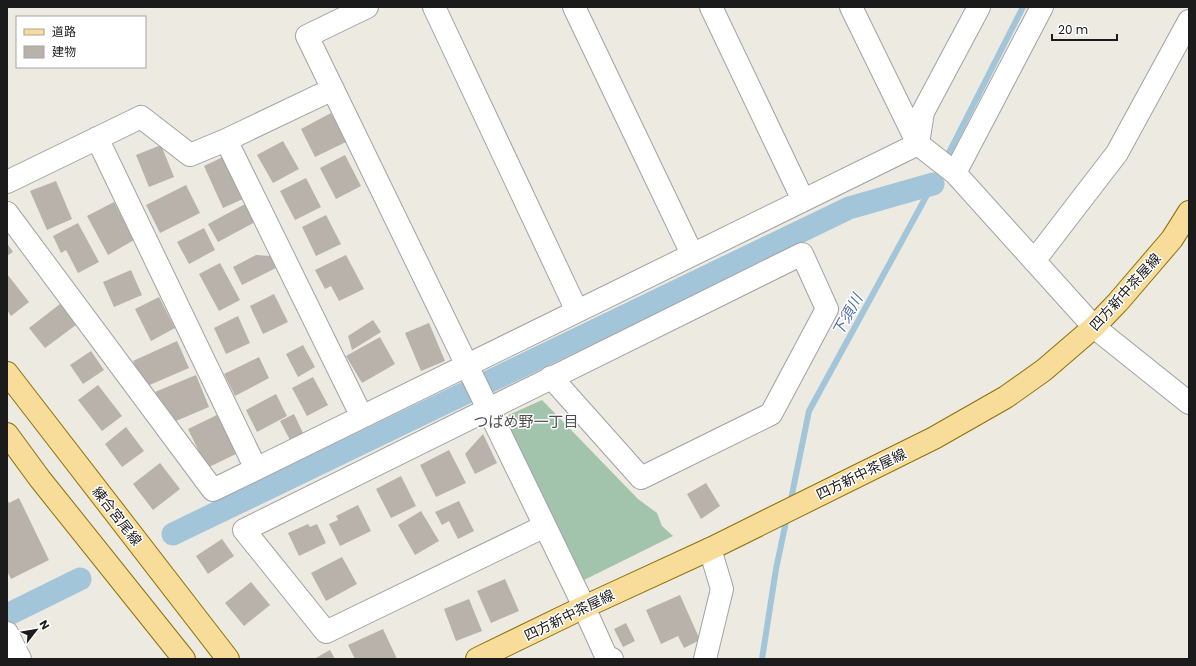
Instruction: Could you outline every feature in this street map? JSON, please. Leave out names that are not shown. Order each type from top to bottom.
[{"type":"main road","name":"四方新中茶屋線","points":[[477,659],[710,548],[934,438],[1006,397],[1044,370],[1094,327],[1118,302],[1172,239],[1189,212]]},
{"type":"main road","name":"練合宮尾線","points":[[7,373],[228,659]]},
{"type":"main road","points":[[7,434],[40,479],[184,659]]},
{"type":"street","points":[[367,7],[308,36],[584,607],[606,656],[612,659]]},
{"type":"street","points":[[434,7],[577,311]]},
{"type":"street","points":[[574,7],[692,254]]},
{"type":"street","points":[[711,7],[803,200]]},
{"type":"street","points":[[851,7],[918,144],[955,173],[1094,327],[1189,403]]},
{"type":"street","points":[[918,144],[923,112],[979,7]]},
{"type":"street","points":[[955,173],[1042,7]]},
{"type":"street","points":[[1034,262],[1117,153],[1189,20]]},
{"type":"street","points":[[7,182],[141,117],[190,155],[226,140],[333,89]]},
{"type":"street","points":[[96,138],[256,469]]},
{"type":"street","points":[[226,140],[362,417]]},
{"type":"street","points":[[7,213],[213,490],[918,144]]},
{"type":"street","points":[[545,526],[326,632],[244,530],[552,377],[802,254],[826,309],[771,414],[641,478],[552,377]]},
{"type":"street","points":[[705,659],[722,589],[710,548]]},
{"type":"street","points":[[7,635],[20,659]]},
{"type":"green space","points":[[542,400],[638,499],[657,513],[662,526],[673,536],[584,580],[502,418]]},
{"type":"building","points":[[331,113],[346,142],[315,157],[301,129]]},
{"type":"building","points":[[283,141],[299,169],[273,183],[257,155]]},
{"type":"building","points":[[161,145],[174,177],[149,187],[136,155]]},
{"type":"building","points":[[345,155],[361,186],[336,199],[320,168]]},
{"type":"building","points":[[225,156],[245,198],[223,208],[204,166]]},
{"type":"building","points":[[306,178],[321,207],[295,220],[280,191]]},
{"type":"building","points":[[56,181],[72,219],[47,230],[30,191]]},
{"type":"building","points":[[186,185],[200,213],[160,233],[146,205]]},
{"type":"building","points":[[114,202],[134,240],[108,255],[87,216]]},
{"type":"building","points":[[247,203],[257,221],[218,242],[208,224]]},
{"type":"building","points":[[326,215],[341,244],[316,256],[302,227]]},
{"type":"building","points":[[78,223],[99,262],[78,273],[66,250],[61,253],[53,236]]},
{"type":"building","points":[[204,228],[215,250],[189,264],[177,242]]},
{"type":"building","points":[[7,243],[13,252],[7,256]]},
{"type":"building","points":[[256,255],[270,256],[276,268],[242,285],[233,267]]},
{"type":"building","points":[[346,255],[364,289],[339,301],[331,286],[325,289],[315,270]]},
{"type":"building","points":[[220,263],[240,300],[219,311],[199,274]]},
{"type":"building","points":[[131,270],[142,295],[114,307],[103,282]]},
{"type":"building","points":[[7,274],[29,302],[11,316],[7,310]]},
{"type":"building","points":[[274,294],[288,322],[263,334],[250,306]]},
{"type":"building","points":[[159,297],[175,328],[151,341],[135,309]]},
{"type":"building","points":[[60,304],[76,325],[45,348],[29,328]]},
{"type":"building","points":[[238,316],[250,343],[226,354],[214,328]]},
{"type":"building","points":[[373,320],[381,332],[352,350],[348,336]]},
{"type":"building","points":[[429,323],[445,361],[421,371],[405,333]]},
{"type":"building","points":[[380,337],[395,364],[362,383],[346,356]]},
{"type":"building","points":[[177,341],[189,368],[145,387],[133,361]]},
{"type":"building","points":[[303,345],[315,367],[298,377],[286,354]]},
{"type":"building","points":[[91,351],[104,370],[83,384],[70,365]]},
{"type":"building","points":[[259,357],[269,378],[235,396],[224,374]]},
{"type":"building","points":[[196,375],[209,407],[176,421],[155,392]]},
{"type":"building","points":[[313,377],[328,405],[307,416],[292,388]]},
{"type":"building","points":[[98,385],[122,416],[102,431],[78,400]]},
{"type":"building","points":[[276,394],[287,416],[257,432],[246,410]]},
{"type":"building","points":[[219,414],[238,453],[207,468],[188,429]]},
{"type":"building","points":[[294,414],[303,433],[290,440],[280,421]]},
{"type":"building","points":[[126,427],[144,451],[122,467],[105,444]]},
{"type":"building","points":[[483,434],[497,463],[475,474],[465,454]]},
{"type":"building","points":[[449,450],[466,483],[436,497],[420,465]]},
{"type":"building","points":[[160,463],[180,489],[153,510],[133,484]]},
{"type":"building","points":[[401,476],[416,506],[391,518],[376,489]]},
{"type":"building","points":[[706,483],[720,506],[701,519],[687,494]]},
{"type":"building","points":[[19,498],[49,560],[11,579],[7,571],[7,499],[9,503]]},
{"type":"building","points":[[459,501],[474,531],[458,539],[449,521],[442,525],[435,512]]},
{"type":"building","points":[[358,505],[371,531],[340,546],[329,524],[338,520],[336,516]]},
{"type":"building","points":[[421,511],[439,541],[415,555],[398,525]]},
{"type":"building","points":[[308,524],[310,527],[317,524],[326,543],[299,556],[288,533]]},
{"type":"building","points":[[222,539],[234,556],[208,574],[196,556]]},
{"type":"building","points":[[342,557],[357,584],[326,601],[311,573]]},
{"type":"building","points":[[505,579],[519,611],[491,623],[477,591]]},
{"type":"building","points":[[251,582],[270,605],[244,626],[225,603]]},
{"type":"building","points":[[680,595],[700,640],[684,648],[678,636],[661,644],[646,610]]},
{"type":"building","points":[[469,599],[482,631],[456,641],[444,609]]},
{"type":"building","points":[[626,623],[635,641],[623,647],[614,629]]},
{"type":"building","points":[[383,629],[397,659],[355,659],[348,645]]},
{"type":"building","points":[[330,650],[335,659],[314,659]]},
{"type":"waterway","name":"下須川","points":[[790,504],[809,411],[933,184],[1023,7]]},
{"type":"waterway","points":[[173,534],[849,208],[933,184]]},
{"type":"waterway","name":"下須川","points":[[762,659],[776,569],[787,517]]},
{"type":"waterway","points":[[7,615],[80,579]]},
{"type":"district","name":"つばめ野一丁目","points":[[526,421]]}]
